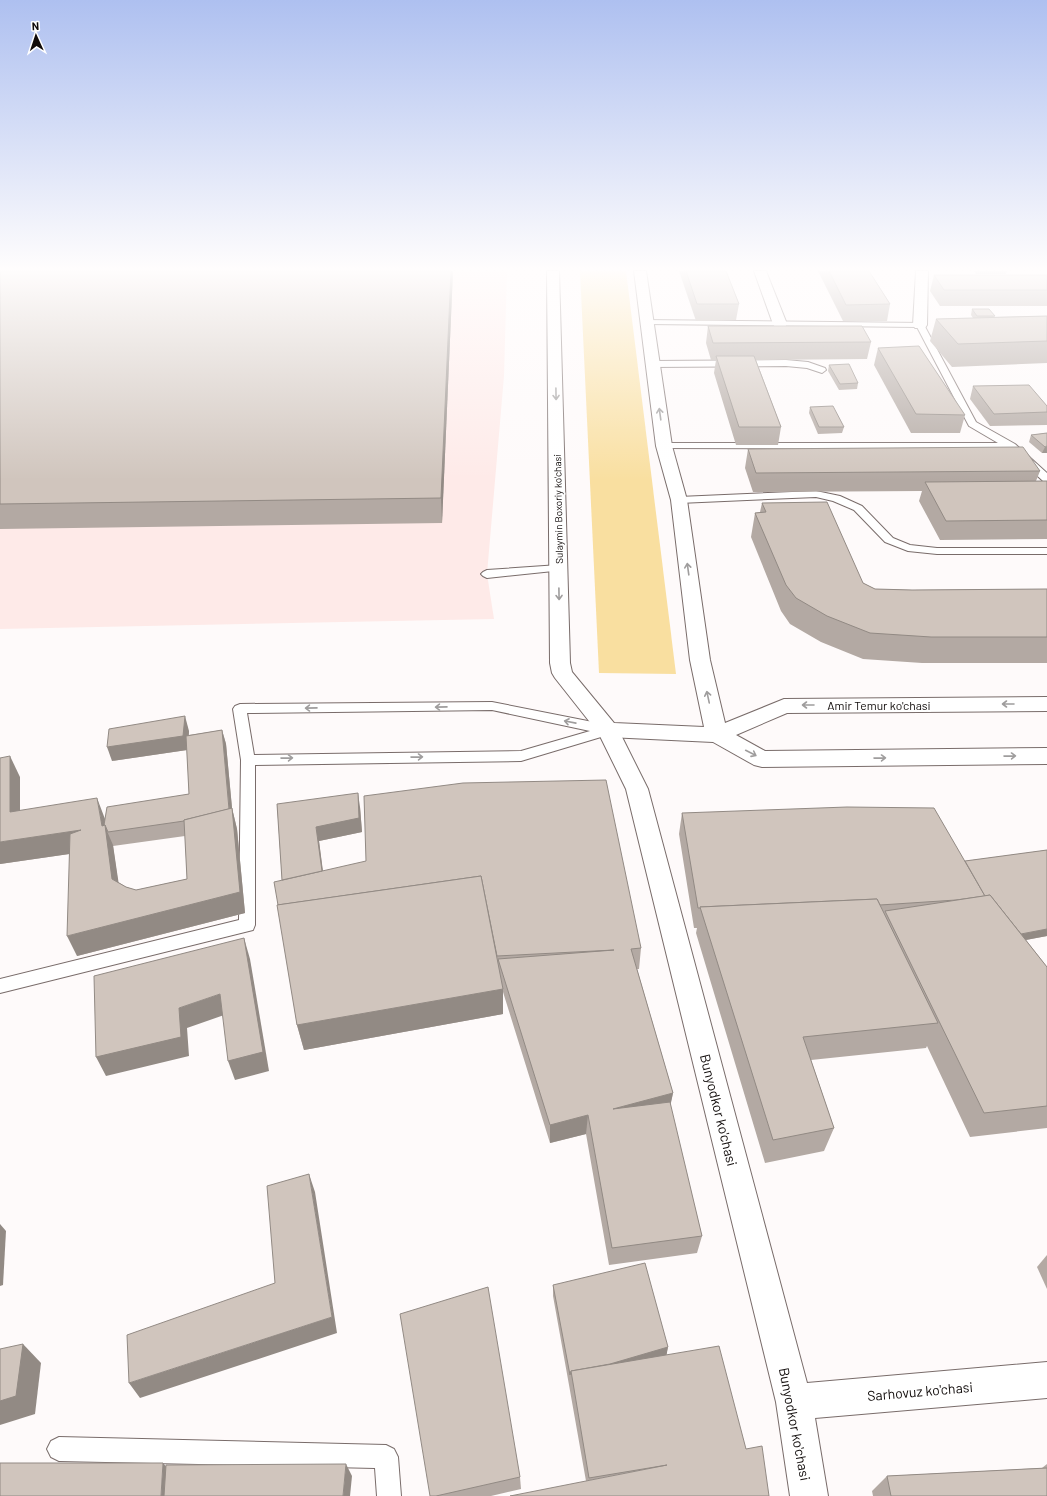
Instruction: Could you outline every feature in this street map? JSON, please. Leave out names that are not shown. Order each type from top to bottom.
[{"type":"main road","name":"Sulaymin Boxoriy ko'chasi","points":[[554,341],[560,663],[562,673],[608,730]]},
{"type":"main road","points":[[649,341],[664,446],[679,500],[700,660],[717,735]]},
{"type":"main road","name":"Amir Temur ko'chasi","points":[[717,735],[784,706],[1047,704]]},
{"type":"main road","name":"Amir Temur ko'chasi","points":[[608,730],[717,735],[762,759],[1047,756]]},
{"type":"main road","name":"Bunyodkor ko'chasi","points":[[608,730],[637,789],[794,1402],[809,1496]]},
{"type":"main road","name":"Sarhovuz ko'chasi","points":[[794,1402],[1047,1380]]},
{"type":"lane","points":[[932,341],[972,424],[1011,446],[1047,479]]},
{"type":"lane","points":[[652,364],[786,364],[808,365],[822,370]]},
{"type":"lane","points":[[664,446],[1011,446]]},
{"type":"lane","points":[[679,500],[816,494],[836,498],[858,508],[889,540],[908,548],[937,551],[1047,551]]},
{"type":"lane","points":[[488,574],[559,568]]},
{"type":"lane","points":[[0,986],[247,925],[248,760],[240,709],[492,706],[608,730]]},
{"type":"lane","points":[[248,760],[522,756],[608,730]]},
{"type":"lane","points":[[59,1449],[386,1457],[389,1496]]},
{"type":"shaded area","points":[[0,341],[505,341],[504,376],[487,574],[494,619],[0,629]]},
{"type":"shaded area","points":[[583,341],[635,341],[676,674],[599,673]]},
{"type":"building","points":[[0,341],[448,341],[441,498],[0,504]]},
{"type":"building","points":[[712,341],[871,342],[713,343]]},
{"type":"building","points":[[955,341],[1047,341],[1047,341],[958,344]]},
{"type":"building","points":[[919,346],[965,415],[916,414],[878,348]]},
{"type":"building","points":[[716,356],[754,356],[781,427],[739,427]]},
{"type":"building","points":[[849,364],[858,383],[840,384],[829,365]]},
{"type":"building","points":[[1029,385],[1047,406],[1047,412],[994,414],[973,386]]},
{"type":"building","points":[[833,406],[844,427],[819,427],[810,407]]},
{"type":"building","points":[[1047,433],[1047,446],[1045,447],[1031,435]]},
{"type":"building","points":[[1023,447],[1040,471],[756,473],[748,449]]},
{"type":"building","points":[[1047,481],[1047,520],[946,521],[925,482]]},
{"type":"building","points":[[827,502],[863,583],[875,589],[1047,589],[1047,637],[931,637],[870,633],[827,616],[796,598],[786,585],[755,513],[766,512],[762,503]]},
{"type":"building","points":[[185,716],[183,736],[107,747],[109,729]]},
{"type":"building","points":[[222,730],[229,809],[184,821],[108,832],[104,825],[107,807],[189,794],[186,736]]},
{"type":"building","points":[[10,756],[10,812],[97,798],[102,826],[105,825],[112,879],[126,887],[136,890],[187,879],[184,820],[232,808],[240,892],[67,936],[70,834],[81,830],[0,842],[0,758]]},
{"type":"building","points":[[606,780],[641,948],[631,949],[673,1093],[613,1109],[670,1102],[702,1236],[612,1248],[588,1115],[550,1125],[498,959],[614,950],[497,956],[481,876],[278,905],[274,882],[366,861],[364,796],[463,783]]},
{"type":"building","points":[[358,793],[359,818],[316,827],[322,871],[282,880],[277,804]]},
{"type":"building","points":[[847,807],[934,808],[985,896],[956,900],[880,905],[877,899],[698,908],[682,813]]},
{"type":"building","points":[[1047,850],[1047,929],[1021,934],[990,895],[985,896],[965,861]]},
{"type":"building","points":[[481,876],[503,989],[297,1025],[277,905]]},
{"type":"building","points":[[990,895],[1047,967],[1047,1106],[984,1113],[885,911]]},
{"type":"building","points":[[877,899],[938,1023],[803,1037],[834,1128],[773,1140],[700,907]]},
{"type":"building","points":[[244,938],[263,1052],[228,1061],[220,994],[179,1008],[181,1037],[96,1057],[94,976]]},
{"type":"building","points":[[309,1174],[332,1317],[129,1383],[127,1335],[275,1283],[267,1186]]},
{"type":"building","points":[[645,1263],[668,1347],[610,1364],[571,1371],[570,1375],[553,1285]]},
{"type":"building","points":[[488,1287],[520,1477],[436,1496],[430,1496],[400,1314]]},
{"type":"building","points":[[23,1344],[16,1396],[0,1401],[0,1349]]},
{"type":"building","points":[[719,1346],[746,1449],[762,1446],[769,1496],[510,1496],[667,1465],[589,1478],[571,1371]]},
{"type":"building","points":[[0,1463],[163,1463],[161,1496],[0,1496]]},
{"type":"building","points":[[346,1464],[343,1496],[164,1496],[166,1465]]},
{"type":"building","points":[[1047,1468],[1047,1496],[891,1496],[887,1476]]}]
